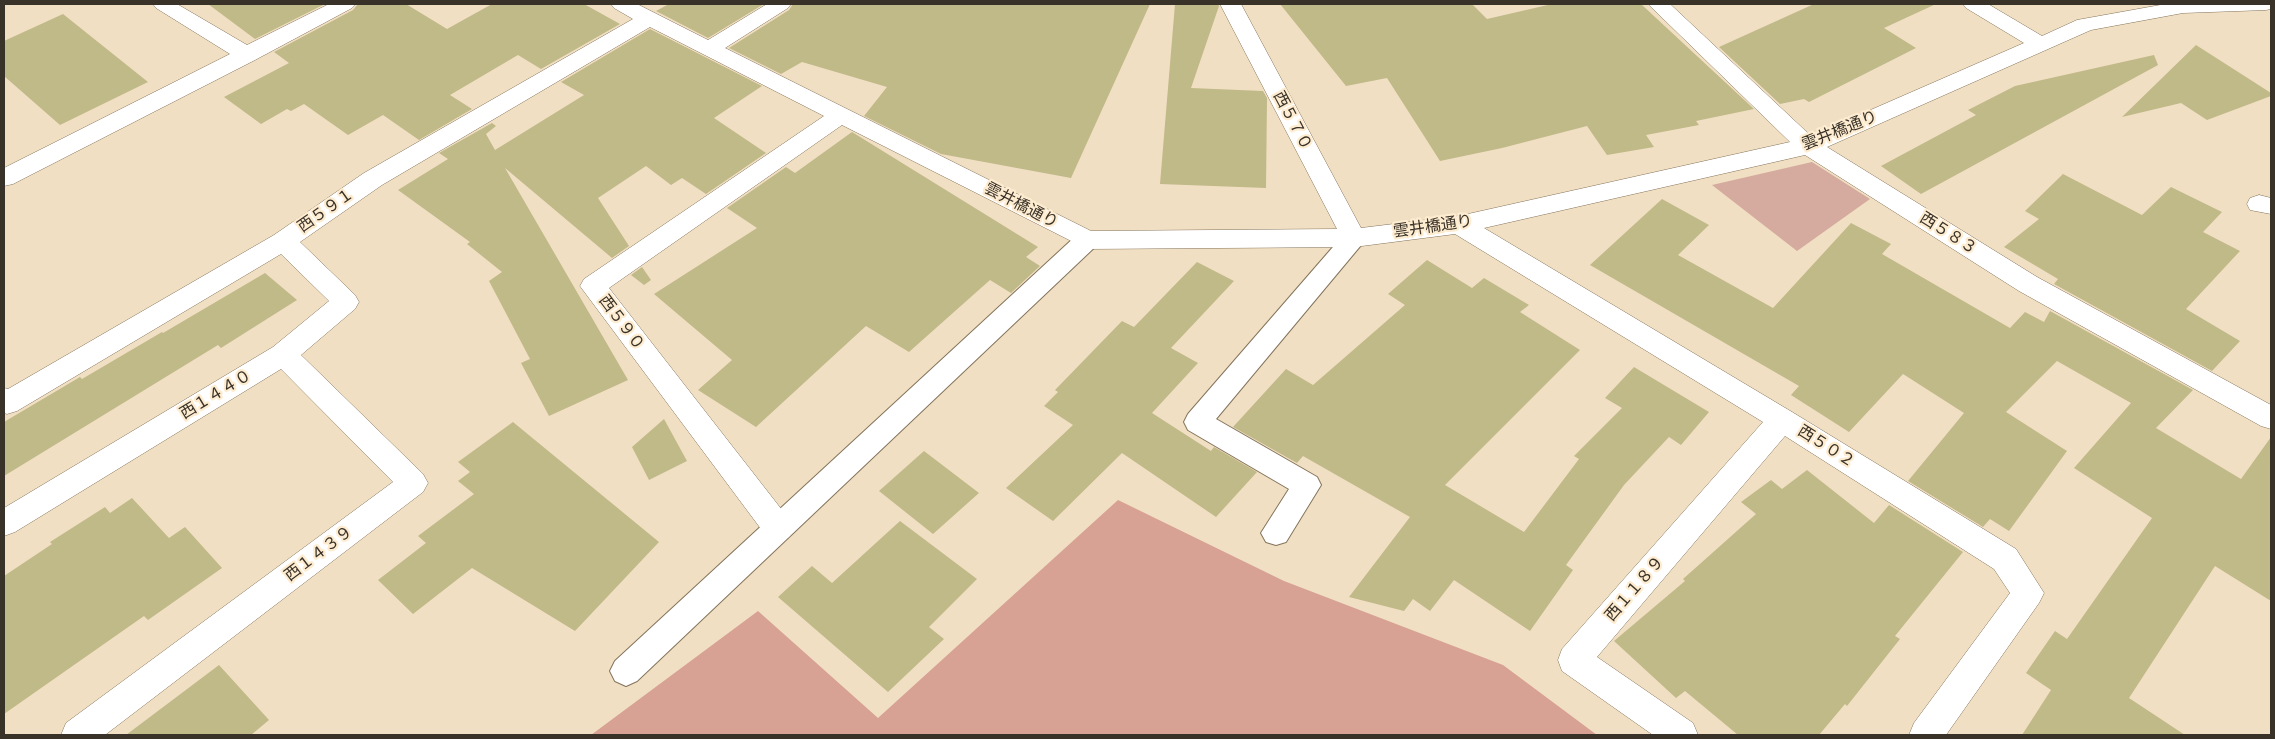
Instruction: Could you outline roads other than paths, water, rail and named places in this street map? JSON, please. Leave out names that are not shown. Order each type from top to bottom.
[{"type":"street","points":[[163,4],[247,55]]},
{"type":"street","points":[[4,178],[345,4]]},
{"type":"street","name":"雲井橋通り","points":[[621,4],[1087,240],[1354,238],[1459,225],[1808,146],[2085,25],[2182,7],[2266,4]]},
{"type":"street","points":[[710,48],[781,4]]},
{"type":"street","name":"西５７０","points":[[1230,4],[1354,238]]},
{"type":"street","name":"西５８３","points":[[1658,4],[1808,146],[2028,284],[2271,418]]},
{"type":"street","points":[[1974,4],[2041,44]]},
{"type":"street","name":"西５９１","points":[[4,399],[7,402],[283,241],[374,179],[650,18]]},
{"type":"street","name":"西５９０","points":[[778,528],[592,286],[841,115]]},
{"type":"street","name":"西５０２","points":[[1459,225],[1782,420],[2006,559],[2028,593],[1926,735]]},
{"type":"street","name":"西１４４０","points":[[4,523],[283,354],[346,302],[283,241]]},
{"type":"street","name":"西１４３９","points":[[78,735],[413,483],[283,354]]},
{"type":"street","name":"西１１８９","points":[[1681,735],[1574,660],[1782,420]]},
{"type":"lane","points":[[1276,533],[1307,485],[1198,422],[1354,238]]},
{"type":"lane","points":[[626,671],[1087,240]]}]
